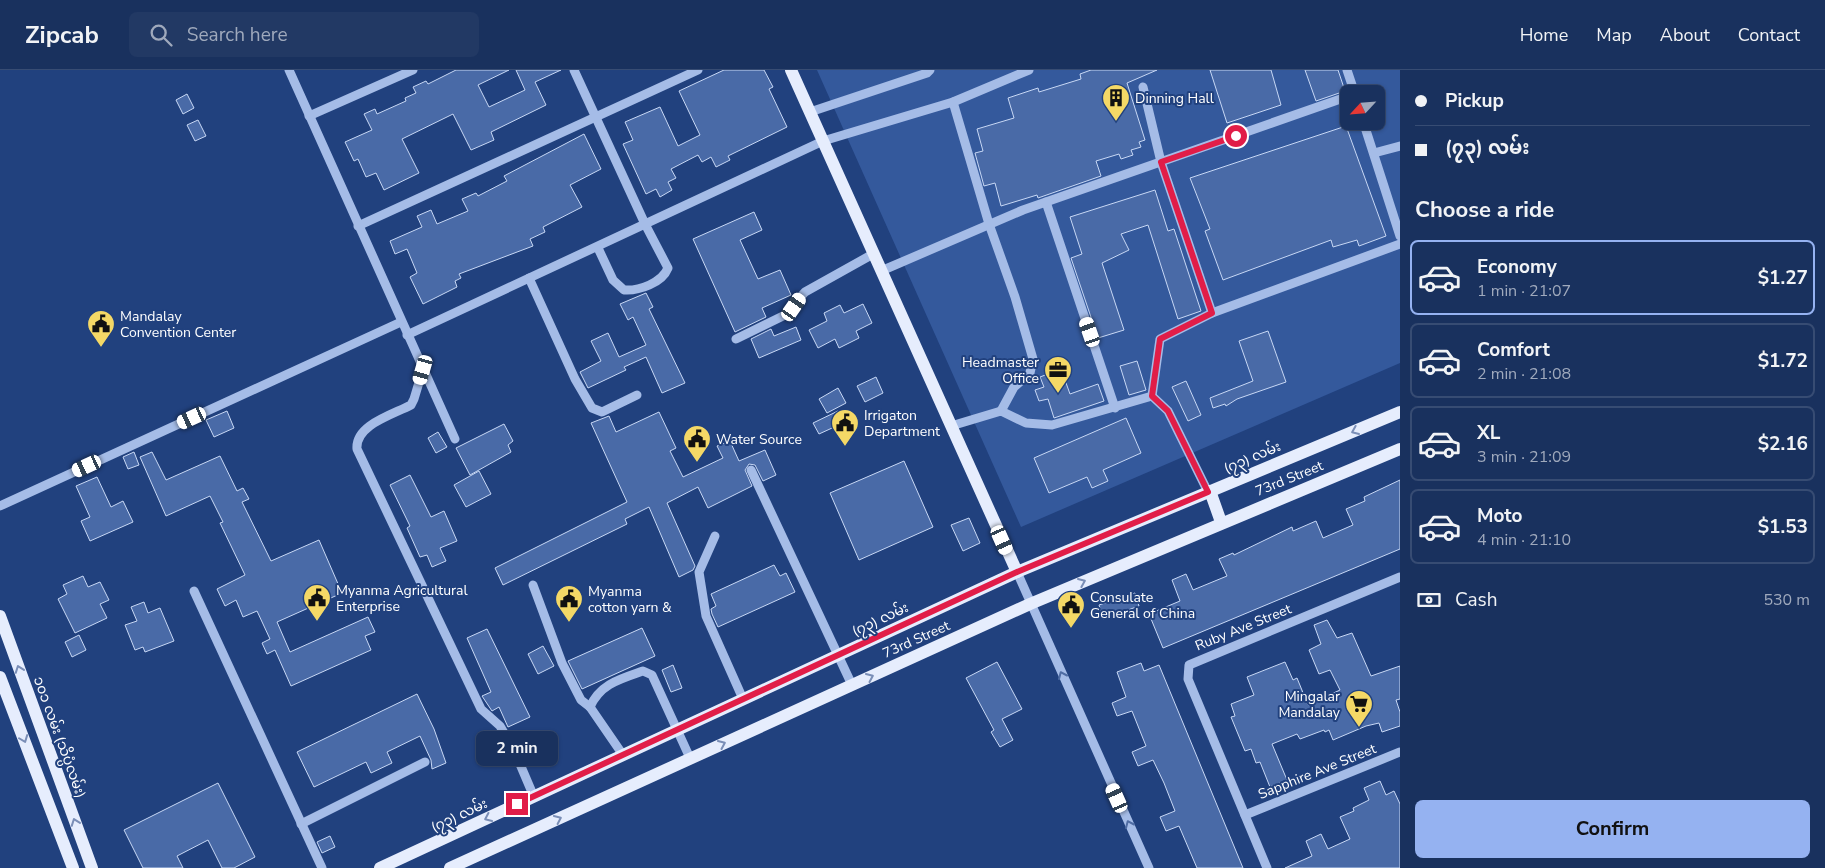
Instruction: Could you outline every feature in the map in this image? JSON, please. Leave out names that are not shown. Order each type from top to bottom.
[{"type":"main road","points":[[791,70],[1017,572]]},
{"type":"main road","name":"(၇၃) လမ်း","points":[[380,868],[1017,572],[1400,412]]},
{"type":"main road","name":"73rd Street","points":[[450,868],[1030,604],[1221,522],[1400,449]]},
{"type":"main road","points":[[1209,492],[1221,522]]},
{"type":"main road","name":"၁၀၁ လမ်း (သိပ္ပံလမ်း)","points":[[0,616],[92,868]]},
{"type":"main road","points":[[0,677],[72,868]]},
{"type":"street","points":[[288,70],[455,439]]},
{"type":"street","points":[[309,116],[413,70]]},
{"type":"street","points":[[574,70],[645,224],[668,268],[665,276],[648,286],[635,291],[624,290],[613,280],[598,248]]},
{"type":"street","points":[[358,226],[698,70]]},
{"type":"street","points":[[810,112],[926,74],[930,70]]},
{"type":"street","points":[[407,336],[823,141],[953,102],[1029,70]]},
{"type":"street","points":[[1347,70],[1352,85]]},
{"type":"street","points":[[1143,87],[1161,162],[1212,313]]},
{"type":"street","points":[[881,270],[1046,202],[1340,99]]},
{"type":"street","points":[[953,102],[989,224],[1015,297],[1033,359],[1030,374],[1014,387],[1001,411]]},
{"type":"street","points":[[1367,130],[1400,236]]},
{"type":"street","points":[[1374,153],[1400,146]]},
{"type":"street","points":[[1046,202],[1115,408]]},
{"type":"street","points":[[1152,396],[1160,339],[1212,313],[1400,244]]},
{"type":"street","points":[[736,338],[785,315],[805,292],[873,254]]},
{"type":"street","points":[[529,278],[575,379],[592,408],[602,412],[637,395]]},
{"type":"street","points":[[0,506],[401,322]]},
{"type":"street","points":[[423,370],[411,404],[362,431],[356,440],[356,449],[480,709],[500,726],[514,750],[534,796]]},
{"type":"street","points":[[951,426],[1001,411],[1026,423],[1052,426],[1152,396]]},
{"type":"street","points":[[1152,396],[1168,411],[1209,492]]},
{"type":"street","points":[[751,470],[852,685]]},
{"type":"street","points":[[715,536],[699,572],[706,616],[743,699]]},
{"type":"street","points":[[1017,572],[1149,868]]},
{"type":"street","name":"Ruby Ave Street","points":[[1267,868],[1188,679],[1189,665],[1400,577]]},
{"type":"street","points":[[533,585],[562,663],[581,700],[590,707],[623,755]]},
{"type":"street","points":[[194,591],[322,868]]},
{"type":"street","points":[[590,707],[596,694],[614,682],[642,671],[652,675],[690,758]]},
{"type":"street","name":"Sapphire Ave Street","points":[[1245,815],[1400,752]]},
{"type":"street","points":[[302,824],[425,762]]},
{"type":"shaded area","points":[[817,70],[1400,70],[1400,363],[1021,527]]},
{"type":"building","points":[[456,70],[509,70],[478,85],[489,107],[525,90],[516,70],[561,70],[535,82],[546,105],[491,132],[494,140],[471,150],[453,114],[402,139],[419,173],[384,190],[376,173],[366,177],[358,159],[354,161],[345,142],[372,130],[364,114],[375,109],[377,114],[406,101],[405,98],[416,93],[413,87],[426,81],[428,84]]},
{"type":"building","points":[[724,70],[764,70],[773,87],[769,89],[787,127],[728,156],[730,160],[716,167],[711,157],[702,162],[698,155],[671,169],[676,178],[668,182],[672,190],[660,197],[656,189],[646,194],[623,144],[633,140],[625,122],[660,107],[678,146],[700,135],[679,91]]},
{"type":"building","points":[[1091,70],[1157,70],[1127,83],[1145,140],[1139,142],[1141,147],[1131,150],[1133,155],[1121,159],[1119,154],[1096,161],[1101,176],[1038,198],[1037,195],[1001,206],[995,183],[984,186],[975,153],[983,151],[977,129],[1014,118],[1008,98],[1038,88],[1039,92],[1081,79],[1080,74]]},
{"type":"building","points":[[1210,70],[1271,70],[1281,105],[1227,123]]},
{"type":"building","points":[[1305,70],[1338,70],[1343,85],[1340,85],[1340,93],[1316,101]]},
{"type":"building","points":[[187,94],[194,108],[183,114],[176,100]]},
{"type":"building","points":[[198,120],[206,136],[195,141],[187,125]]},
{"type":"building","points":[[1340,128],[1340,130],[1347,130],[1386,236],[1359,246],[1357,240],[1333,247],[1331,240],[1223,280],[1205,231],[1210,229],[1190,178]]},
{"type":"building","points":[[584,134],[601,169],[570,185],[582,207],[543,227],[545,232],[530,239],[533,246],[459,274],[461,278],[455,281],[457,287],[423,304],[410,277],[417,273],[407,249],[395,254],[390,241],[422,227],[417,216],[431,210],[437,224],[468,211],[462,199],[476,193],[478,196],[507,181],[504,176]]},
{"type":"building","points":[[1155,190],[1168,231],[1174,229],[1201,311],[1178,319],[1148,225],[1121,234],[1129,250],[1102,263],[1124,330],[1098,338],[1071,258],[1082,254],[1070,217]]},
{"type":"building","points":[[754,212],[762,230],[740,240],[758,279],[780,270],[791,295],[762,308],[766,317],[735,332],[693,239]]},
{"type":"building","points":[[646,293],[653,307],[649,309],[685,383],[662,393],[646,357],[624,367],[626,370],[588,388],[580,372],[601,361],[591,341],[608,333],[619,357],[646,345],[633,317],[628,320],[620,304]]},
{"type":"building","points":[[863,304],[872,323],[856,331],[859,338],[839,348],[835,339],[818,348],[809,330],[827,321],[824,313],[840,305],[844,313]]},
{"type":"building","points":[[796,327],[801,340],[759,358],[751,339],[771,329],[774,336]]},
{"type":"building","points":[[1268,331],[1286,382],[1237,399],[1226,406],[1225,404],[1213,408],[1210,398],[1253,381],[1239,341]]},
{"type":"building","points":[[1137,361],[1146,390],[1129,395],[1120,366]]},
{"type":"building","name":"Headmaster Office","points":[[1061,369],[1070,394],[1098,384],[1104,401],[1054,418],[1048,399],[1039,401],[1035,390],[1044,387],[1040,377]]},
{"type":"building","points":[[876,377],[883,393],[865,402],[857,386]]},
{"type":"building","points":[[1186,381],[1201,415],[1188,421],[1172,387]]},
{"type":"building","points":[[838,388],[846,403],[827,413],[819,399]]},
{"type":"building","points":[[227,411],[234,428],[214,437],[206,420]]},
{"type":"building","points":[[838,411],[843,423],[819,434],[813,423]]},
{"type":"building","points":[[659,412],[676,448],[670,451],[683,477],[723,458],[717,446],[730,441],[739,461],[765,450],[776,475],[763,481],[755,465],[749,464],[745,470],[752,486],[708,508],[698,487],[667,503],[695,566],[693,570],[679,577],[649,507],[625,519],[627,524],[503,585],[495,568],[627,502],[591,423],[609,416],[616,432]]},
{"type":"building","points":[[1126,418],[1141,453],[1103,470],[1108,481],[1092,488],[1087,477],[1049,493],[1034,458]]},
{"type":"building","points":[[504,424],[513,441],[508,445],[511,452],[470,475],[456,448]]},
{"type":"building","points":[[438,432],[447,447],[436,453],[428,438]]},
{"type":"building","points":[[134,452],[139,465],[128,469],[123,457]]},
{"type":"building","points":[[152,452],[166,480],[220,456],[237,491],[243,488],[249,499],[242,502],[271,561],[319,540],[342,593],[277,622],[290,652],[368,617],[375,632],[365,636],[371,650],[291,686],[275,650],[267,654],[262,643],[270,639],[257,611],[243,617],[236,600],[225,606],[217,589],[245,575],[220,523],[223,522],[210,496],[166,516],[140,457]]},
{"type":"building","points":[[904,461],[933,527],[859,560],[830,493]]},
{"type":"building","points":[[479,471],[491,494],[466,507],[454,485]]},
{"type":"building","points":[[410,475],[431,517],[444,511],[457,541],[440,548],[446,561],[432,567],[427,555],[420,557],[407,528],[410,526],[390,485]]},
{"type":"building","points":[[97,477],[111,507],[123,501],[133,522],[90,541],[81,521],[90,517],[76,486]]},
{"type":"building","points":[[1400,480],[1400,549],[1163,648],[1149,614],[1180,601],[1172,580],[1186,574],[1193,590],[1227,576],[1219,559],[1233,553],[1234,555],[1292,527],[1293,531],[1316,521],[1323,538],[1353,525],[1346,509],[1365,501],[1364,497]]},
{"type":"building","points":[[969,518],[980,543],[963,551],[951,525]]},
{"type":"building","points":[[774,565],[780,576],[786,573],[795,592],[718,627],[712,614],[711,609],[716,606],[711,594]]},
{"type":"building","points":[[83,576],[88,587],[100,582],[109,600],[100,604],[107,618],[75,633],[58,599],[67,594],[63,585]]},
{"type":"building","points":[[1135,593],[1139,606],[1103,619],[1099,605]]},
{"type":"building","points":[[144,602],[148,613],[160,608],[174,641],[145,652],[143,647],[135,650],[125,625],[137,621],[131,607]]},
{"type":"building","points":[[1327,620],[1337,638],[1352,633],[1371,676],[1400,666],[1400,699],[1396,700],[1400,712],[1400,726],[1382,732],[1379,723],[1366,726],[1333,740],[1329,730],[1325,732],[1324,730],[1300,739],[1297,734],[1272,744],[1287,780],[1270,787],[1260,762],[1256,763],[1251,749],[1245,751],[1231,717],[1235,716],[1231,704],[1254,695],[1247,677],[1285,662],[1293,680],[1297,678],[1308,705],[1340,690],[1330,670],[1319,674],[1309,650],[1321,644],[1314,625]]},
{"type":"building","points":[[642,628],[655,656],[582,689],[568,661]]},
{"type":"building","points":[[487,629],[530,717],[508,727],[499,707],[492,711],[482,696],[491,692],[467,638]]},
{"type":"building","points":[[79,635],[86,650],[72,657],[65,642]]},
{"type":"building","points":[[543,646],[554,666],[538,674],[528,654]]},
{"type":"building","points":[[997,662],[1022,709],[1002,719],[1013,740],[1000,747],[991,732],[994,730],[966,678]]},
{"type":"building","points":[[1141,663],[1144,671],[1159,665],[1243,868],[1197,868],[1179,826],[1166,831],[1160,817],[1175,811],[1164,783],[1153,760],[1138,766],[1132,752],[1146,746],[1132,711],[1117,716],[1112,703],[1126,697],[1117,672]]},
{"type":"building","points":[[673,665],[682,688],[671,692],[662,670]]},
{"type":"building","points":[[417,694],[434,729],[446,763],[432,769],[431,760],[420,736],[387,752],[392,763],[371,773],[366,762],[314,787],[297,752]]},
{"type":"building","points":[[1380,781],[1386,795],[1394,791],[1400,804],[1400,868],[1285,868],[1312,856],[1306,841],[1321,834],[1328,849],[1350,839],[1340,817],[1354,811],[1353,808],[1369,800],[1364,788]]},
{"type":"building","points":[[218,783],[255,857],[234,868],[222,868],[208,840],[177,856],[183,868],[143,868],[124,830]]},
{"type":"building","points":[[330,836],[335,847],[322,853],[317,842]]},
{"type":"place","name":"Dinning Hall","points":[[1116,122]]},
{"type":"place","name":"Mandalay Convention Center","points":[[101,348]]},
{"type":"place","name":"Headmaster Office","points":[[1058,394]]},
{"type":"place","name":"Irrigaton Department","points":[[845,447]]},
{"type":"place","name":"Water Source","points":[[697,463]]},
{"type":"place","name":"Myanma Agricultural Enterprise","points":[[317,622]]},
{"type":"place","name":"Myanma cotton yarn &","points":[[569,623]]},
{"type":"place","name":"Consulate General of China","points":[[1071,629]]},
{"type":"place","name":"Mingalar Mandalay","points":[[1359,728]]},
{"type":"route","points":[[517,804],[1017,572],[1208,492],[1168,411],[1152,396],[1160,339],[1212,313],[1161,162],[1236,136]]}]
